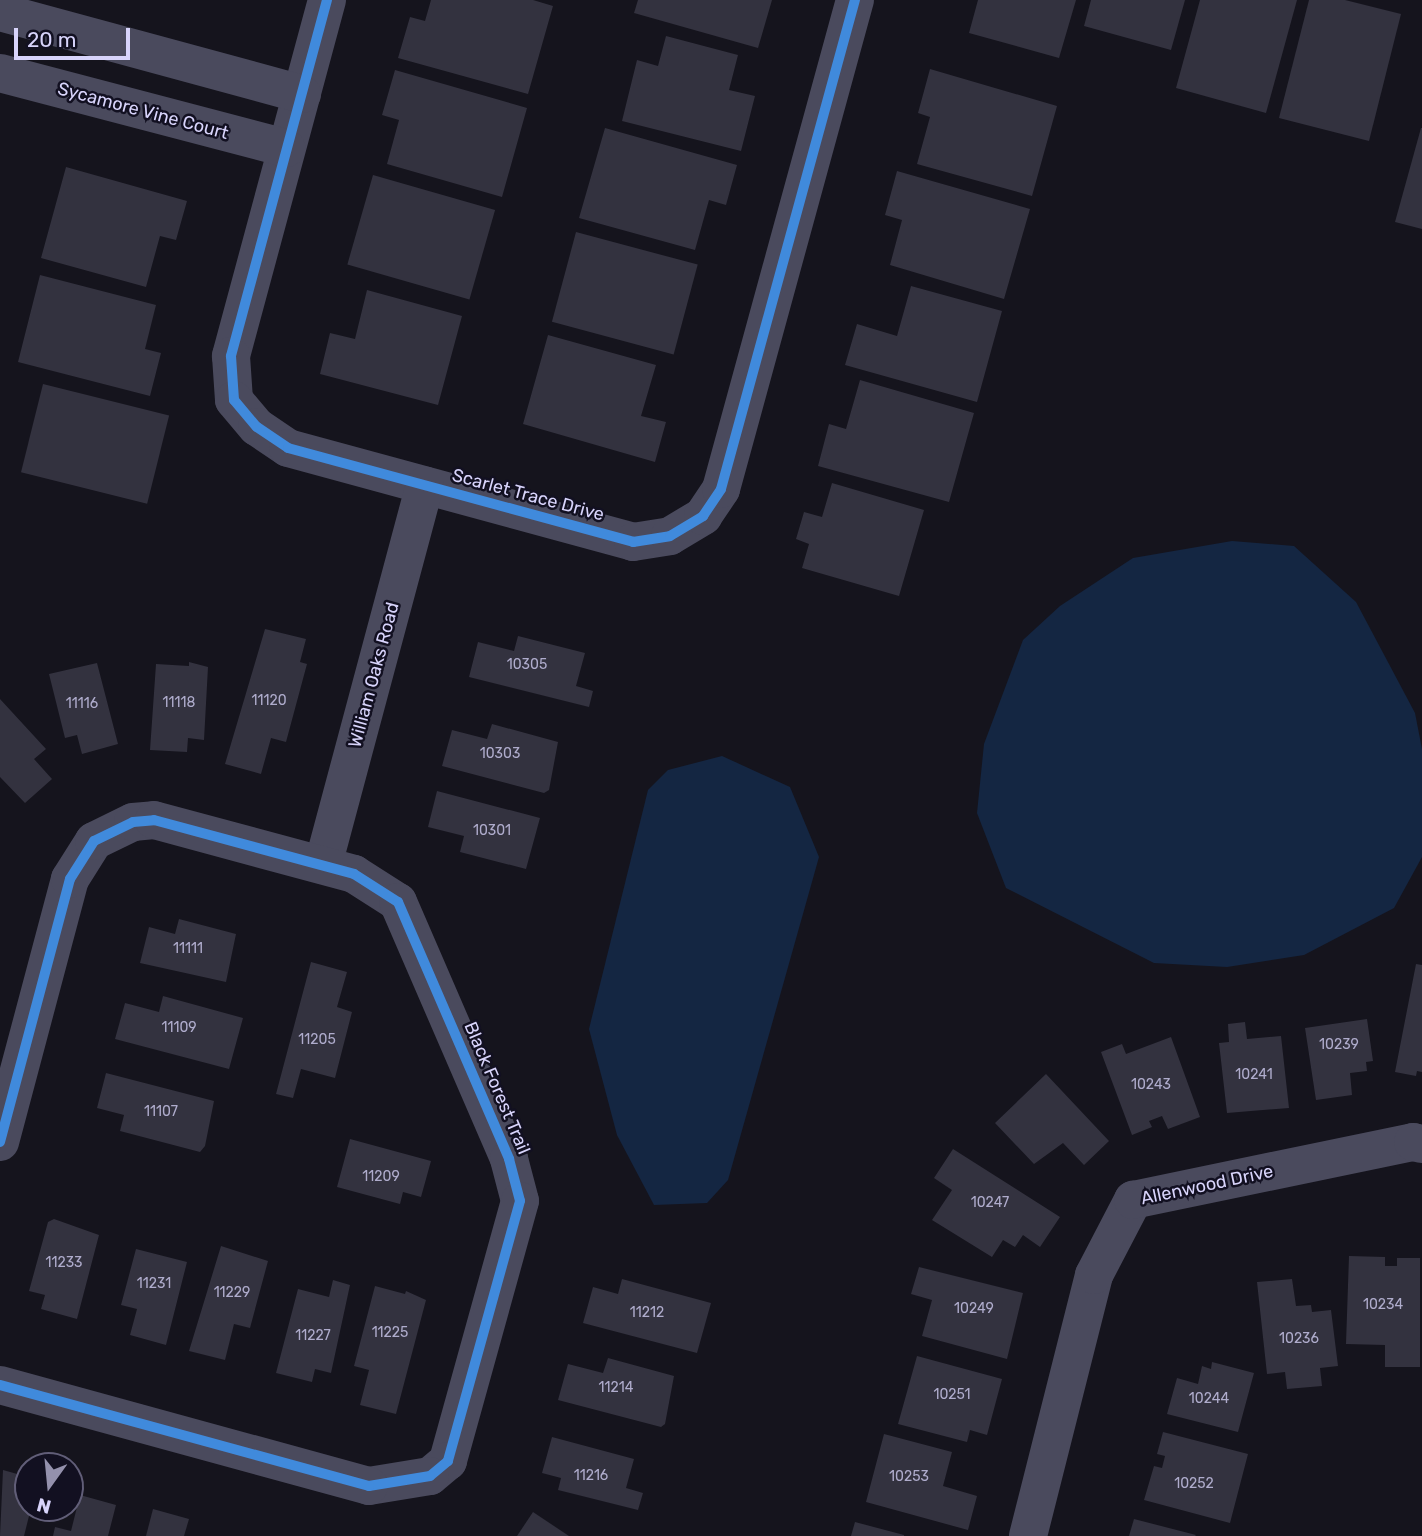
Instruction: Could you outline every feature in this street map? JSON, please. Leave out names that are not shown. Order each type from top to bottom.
[{"type":"street","name":"Scarlet Trace Drive","points":[[327,0],[231,356],[234,400],[257,427],[288,448],[633,542],[670,536],[702,516],[721,489],[855,0]]},
{"type":"street","points":[[0,12],[302,94]]},
{"type":"street","name":"Sycamore Vine Court","points":[[0,74],[286,148]]},
{"type":"street","name":"William Oaks Road","points":[[323,866],[425,485]]},
{"type":"street","name":"Black Forest Trail","points":[[0,1142],[69,879],[94,841],[133,822],[154,820],[323,866],[374,883],[398,902],[518,1182],[520,1201],[448,1461],[430,1476],[369,1486],[0,1385]]},
{"type":"street","name":"Allenwood Drive","points":[[1028,1536],[1094,1275],[1133,1200],[1413,1142],[1422,1144]]},
{"type":"water","points":[[1232,541],[1294,546],[1356,602],[1415,713],[1422,749],[1422,857],[1394,908],[1304,955],[1227,967],[1154,963],[1006,888],[977,813],[984,744],[1023,640],[1060,606],[1133,558]]},
{"type":"water","points":[[722,756],[790,787],[819,857],[728,1180],[707,1203],[654,1205],[617,1135],[589,1029],[648,790],[668,770]]},
{"type":"building","points":[[431,0],[533,0],[553,6],[528,94],[398,58],[410,17],[425,21]]},
{"type":"building","points":[[638,0],[772,0],[758,48],[634,13]]},
{"type":"building","points":[[978,0],[1076,0],[1059,58],[969,33]]},
{"type":"building","points":[[1091,0],[1185,0],[1171,50],[1084,26]]},
{"type":"building","points":[[1200,0],[1297,0],[1266,113],[1176,88]]},
{"type":"building","points":[[1309,0],[1345,0],[1401,14],[1369,141],[1279,118]]},
{"type":"building","points":[[666,36],[738,55],[729,90],[755,96],[741,151],[622,121],[637,60],[658,66]]},
{"type":"building","points":[[930,69],[1057,106],[1032,196],[917,164],[930,117],[918,113]]},
{"type":"building","points":[[395,70],[527,108],[502,197],[387,164],[399,120],[382,115]]},
{"type":"building","points":[[605,128],[737,165],[726,205],[709,200],[695,250],[579,218]]},
{"type":"building","points":[[1422,128],[1422,229],[1395,222]]},
{"type":"building","points":[[66,167],[187,201],[176,240],[160,236],[146,287],[41,258]]},
{"type":"building","points":[[897,171],[1030,209],[1004,299],[890,265],[902,220],[885,215]]},
{"type":"building","points":[[373,175],[495,210],[469,299],[347,264]]},
{"type":"building","points":[[576,232],[698,265],[674,354],[552,322]]},
{"type":"building","points":[[40,275],[156,305],[145,349],[161,353],[150,396],[18,362]]},
{"type":"building","points":[[911,286],[1002,311],[977,402],[845,365],[857,324],[897,336]]},
{"type":"building","points":[[367,290],[462,316],[438,405],[320,374],[330,333],[355,339]]},
{"type":"building","points":[[548,335],[656,365],[641,416],[666,422],[655,462],[523,424]]},
{"type":"building","points":[[860,380],[974,413],[949,502],[818,466],[829,424],[846,429]]},
{"type":"building","points":[[43,384],[169,415],[147,504],[21,472]]},
{"type":"building","points":[[832,483],[924,510],[899,596],[802,568],[809,544],[796,539],[804,512],[822,517]]},
{"type":"building","points":[[265,629],[306,639],[300,662],[307,664],[286,742],[271,738],[261,774],[225,764]]},
{"type":"building","points":[[518,636],[585,653],[576,686],[593,691],[589,707],[469,677],[478,642],[514,651]]},
{"type":"building","points":[[189,662],[208,667],[204,740],[188,738],[187,752],[150,750],[156,664],[189,666]]},
{"type":"building","points":[[97,663],[118,744],[82,754],[77,735],[65,738],[49,674]]},
{"type":"building","points":[[0,699],[46,749],[34,759],[52,779],[25,803],[0,777]]},
{"type":"building","points":[[492,724],[558,742],[549,790],[544,793],[442,766],[452,730],[487,739]]},
{"type":"building","points":[[437,791],[540,818],[526,869],[460,852],[464,836],[428,827]]},
{"type":"building","points":[[179,919],[236,934],[226,982],[140,963],[149,927],[175,934]]},
{"type":"building","points":[[311,962],[347,972],[337,1007],[352,1012],[335,1078],[301,1069],[293,1098],[276,1094]]},
{"type":"building","points":[[1416,964],[1422,965],[1422,1072],[1417,1071],[1416,1076],[1395,1072]]},
{"type":"building","points":[[163,996],[243,1018],[229,1069],[115,1039],[125,1003],[159,1012]]},
{"type":"building","points":[[1367,1019],[1373,1061],[1366,1062],[1367,1071],[1350,1073],[1352,1095],[1316,1100],[1305,1028]]},
{"type":"building","points":[[1245,1022],[1247,1039],[1281,1036],[1289,1108],[1227,1113],[1219,1043],[1229,1042],[1228,1024]]},
{"type":"building","points":[[1171,1037],[1200,1117],[1168,1129],[1162,1116],[1149,1121],[1152,1127],[1132,1135],[1101,1052],[1122,1044],[1126,1054]]},
{"type":"building","points":[[106,1073],[214,1101],[205,1146],[200,1152],[120,1131],[124,1115],[97,1108]]},
{"type":"building","points":[[1046,1074],[1109,1141],[1084,1165],[1063,1143],[1034,1164],[995,1123]]},
{"type":"building","points":[[350,1139],[431,1161],[421,1197],[403,1192],[400,1204],[337,1187]]},
{"type":"building","points":[[953,1149],[1060,1217],[1040,1247],[1023,1235],[1015,1247],[1003,1240],[992,1257],[932,1220],[952,1190],[934,1178]]},
{"type":"building","points":[[54,1219],[99,1235],[77,1319],[41,1309],[45,1295],[29,1291],[48,1222]]},
{"type":"building","points":[[221,1246],[268,1261],[250,1328],[234,1324],[225,1360],[189,1351]]},
{"type":"building","points":[[136,1249],[187,1262],[166,1345],[130,1335],[137,1309],[121,1305]]},
{"type":"building","points":[[1349,1256],[1385,1257],[1385,1266],[1397,1266],[1397,1258],[1420,1258],[1420,1367],[1385,1367],[1385,1345],[1346,1344]]},
{"type":"building","points":[[919,1267],[1023,1293],[1007,1359],[922,1336],[932,1300],[911,1294]]},
{"type":"building","points":[[622,1279],[711,1303],[697,1353],[583,1323],[593,1287],[618,1294]]},
{"type":"building","points":[[1292,1279],[1296,1306],[1311,1305],[1312,1312],[1331,1310],[1338,1366],[1320,1368],[1322,1386],[1287,1389],[1285,1372],[1267,1374],[1257,1282]]},
{"type":"building","points":[[333,1280],[350,1285],[331,1373],[315,1369],[312,1382],[276,1373],[298,1289],[329,1297]]},
{"type":"building","points":[[375,1286],[405,1294],[406,1291],[426,1300],[396,1414],[360,1405],[369,1370],[354,1366]]},
{"type":"building","points":[[917,1356],[1002,1379],[987,1435],[970,1430],[967,1442],[898,1424]]},
{"type":"building","points":[[608,1358],[674,1376],[665,1424],[661,1427],[558,1400],[568,1364],[603,1373]]},
{"type":"building","points":[[1212,1362],[1254,1373],[1238,1432],[1167,1414],[1177,1378],[1198,1384],[1202,1366],[1211,1369]]},
{"type":"building","points":[[1163,1432],[1248,1454],[1230,1523],[1144,1500],[1154,1466],[1162,1468],[1165,1456],[1157,1454]]},
{"type":"building","points":[[884,1434],[952,1452],[943,1486],[977,1496],[968,1530],[866,1502]]},
{"type":"building","points":[[552,1437],[634,1459],[626,1488],[643,1493],[638,1510],[558,1490],[561,1478],[542,1473]]},
{"type":"building","points":[[3,1470],[14,1473],[14,1522],[28,1522],[24,1536],[0,1536]]},
{"type":"building","points":[[84,1496],[116,1505],[108,1536],[53,1536],[55,1527],[71,1531],[73,1522],[84,1522]]},
{"type":"building","points":[[153,1509],[189,1519],[184,1536],[146,1536]]},
{"type":"building","points":[[533,1512],[569,1536],[517,1536]]},
{"type":"building","points":[[1134,1519],[1196,1535],[1129,1536]]},
{"type":"building","points":[[855,1522],[904,1535],[904,1536],[851,1536]]},
{"type":"cycle path","points":[[327,0],[231,356],[234,400],[257,427],[288,448],[633,542],[670,536],[703,516],[721,489],[855,0]]},
{"type":"cycle path","points":[[0,1142],[70,879],[94,841],[133,822],[154,820],[354,874],[398,902],[509,1159],[520,1201],[448,1461],[430,1476],[369,1486],[0,1385]]}]
